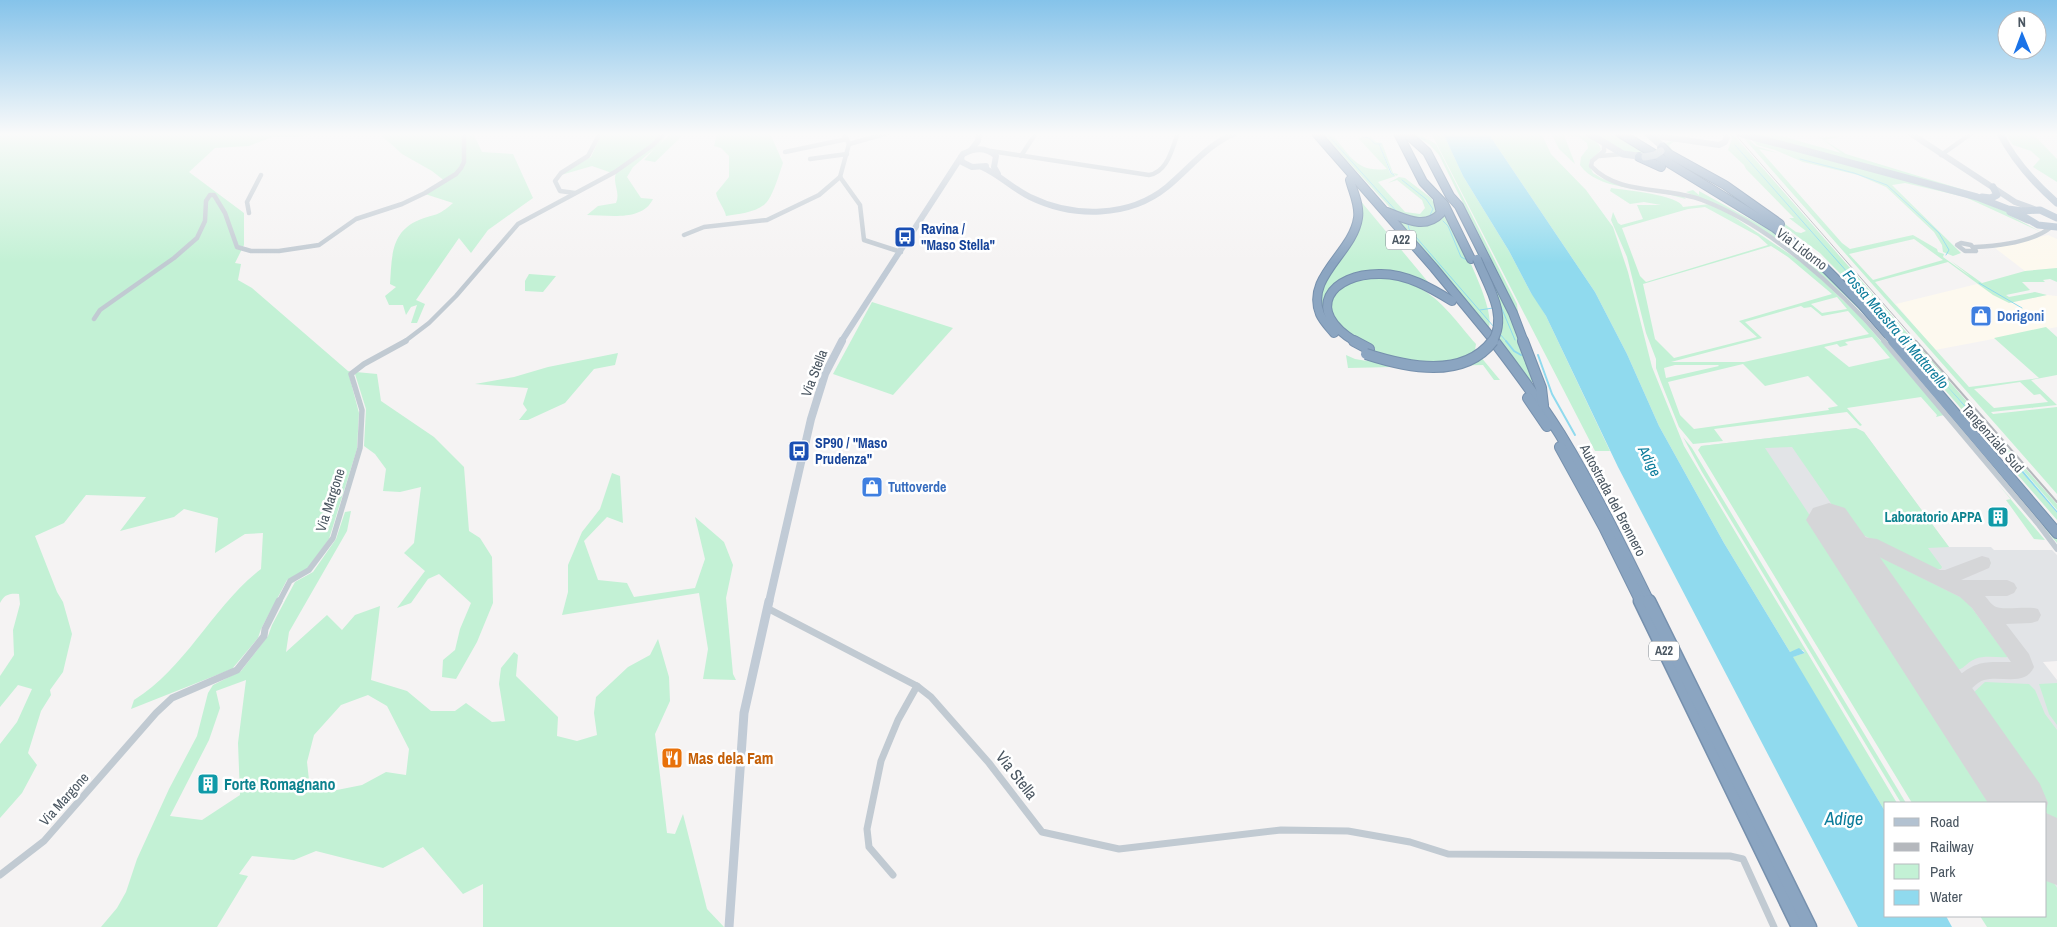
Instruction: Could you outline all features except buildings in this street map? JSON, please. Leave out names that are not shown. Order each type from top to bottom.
[{"type":"highway","name":"Autostrada del Brennero","points":[[1347,176],[1495,353],[1525,393],[1578,478],[1798,927]]},
{"type":"highway","name":"Autostrada del Brennero","points":[[1353,176],[1502,350],[1544,408],[1578,463],[1603,509],[1810,927]]},
{"type":"highway","points":[[1420,176],[1435,196],[1444,204],[1474,259]]},
{"type":"highway","points":[[1440,176],[1450,196],[1459,206],[1513,313],[1541,388],[1544,408]]},
{"type":"highway","points":[[1678,176],[1759,222],[1813,259]]},
{"type":"highway","name":"Tangenziale Sud","points":[[1690,176],[1796,243],[1862,305],[2057,533]]},
{"type":"highway","name":"Tangenziale Sud","points":[[1695,176],[1754,210],[1808,247],[1868,304],[2057,524]]},
{"type":"highway","points":[[1711,176],[1725,184],[1787,229],[1808,247]]},
{"type":"highway","points":[[1350,180],[1358,216],[1354,231],[1323,276],[1316,293],[1316,303],[1323,321],[1348,344],[1394,362],[1429,367],[1458,364],[1482,354],[1495,339],[1500,323],[1496,309],[1452,206],[1450,196]]},
{"type":"highway","points":[[1382,210],[1408,221],[1428,222],[1436,220],[1442,213],[1435,196]]},
{"type":"highway","points":[[1368,351],[1332,323],[1326,308],[1330,294],[1342,282],[1359,276],[1393,276],[1411,280],[1452,300]]},
{"type":"main road","name":"Via Stella","points":[[729,927],[744,713],[811,419],[825,374],[836,350],[950,176]]},
{"type":"main road","points":[[1001,176],[1028,196],[1047,204],[1076,210],[1114,211],[1142,203],[1161,192],[1178,176]]},
{"type":"main road","points":[[1900,176],[1974,196],[2008,210],[2023,211],[2034,209]]},
{"type":"main road","points":[[1976,176],[2015,202],[2034,209],[2057,214]]},
{"type":"main road","points":[[2029,176],[2057,203]]},
{"type":"main road","points":[[1974,196],[1994,197],[1997,194],[1993,187]]},
{"type":"main road","points":[[1974,196],[2038,225],[2053,228]]},
{"type":"main road","points":[[2015,202],[2028,220]]},
{"type":"main road","points":[[2049,213],[2057,218]]},
{"type":"street","points":[[249,213],[247,202],[260,176]]},
{"type":"street","points":[[94,319],[100,310],[174,258],[197,238],[205,221],[206,201],[210,195],[214,195],[220,202],[230,224],[236,247],[251,251],[279,251],[319,245],[356,219],[402,204],[452,176]]},
{"type":"street","points":[[557,176],[555,181],[556,187],[560,191],[579,192]]},
{"type":"street","name":"Via Margone","points":[[0,875],[44,842],[156,713],[172,698],[238,670],[264,636],[265,629],[290,581],[309,570],[333,538],[360,448],[362,410],[351,374],[364,364],[405,342],[430,323],[518,224],[609,176]]},
{"type":"street","name":"Via Lidorno","points":[[1601,176],[1615,182],[1688,196],[1722,208],[1778,243],[1822,277],[1865,319],[2039,525],[2057,549]]},
{"type":"street","points":[[684,235],[691,231],[715,225],[767,220],[820,194],[840,177],[860,205],[864,240],[901,252]]},
{"type":"street","points":[[1975,248],[1995,245],[2053,228]]},
{"type":"street","name":"Via Stella","points":[[767,608],[917,686],[930,696],[988,762],[1042,832],[1120,850],[1281,830],[1348,831],[1410,842],[1448,854],[1730,856],[1743,860],[1774,927]]},
{"type":"street","points":[[893,875],[869,847],[866,829],[881,761],[898,720],[917,686]]},
{"type":"shaded area","points":[[2048,235],[2057,239],[2057,268],[2025,271],[1995,248]]},
{"type":"shaded area","name":"Dorigoni","points":[[1977,284],[2009,303],[2047,295],[2057,296],[2057,327],[1935,350],[1896,304]]},
{"type":"shaded area","points":[[1856,428],[1864,432],[1949,547],[1991,547],[1994,550],[2052,550],[2057,555],[2057,661],[2043,662],[2057,680],[2057,927],[2047,917],[2047,802],[1912,802],[1701,446]]},
{"type":"green space","points":[[0,176],[195,176],[244,213],[244,245],[235,263],[241,264],[238,280],[252,288],[348,371],[352,372],[349,375],[359,413],[357,449],[329,539],[307,569],[287,580],[258,638],[232,669],[131,709],[134,700],[169,671],[228,601],[261,569],[263,533],[245,534],[215,553],[218,518],[184,509],[174,517],[120,531],[146,497],[86,495],[64,523],[35,536],[57,592],[63,602],[72,634],[63,672],[50,690],[51,695],[41,711],[28,753],[37,765],[22,793],[0,818],[0,744],[17,722],[32,689],[18,685],[0,707],[0,676],[14,655],[13,630],[20,604],[19,594],[5,596],[0,603]]},
{"type":"green space","points":[[439,176],[523,176],[533,198],[488,230],[471,253],[459,238],[416,300],[425,304],[417,323],[411,323],[417,305],[411,307],[406,315],[403,305],[389,305],[385,296],[396,287],[390,284],[392,255],[398,239],[410,225],[440,213],[453,203],[425,194],[446,182]]},
{"type":"green space","points":[[627,176],[641,198],[653,199],[648,206],[633,214],[624,216],[587,215],[598,206],[616,203],[618,196],[615,177]]},
{"type":"green space","points":[[779,176],[771,196],[765,204],[746,213],[726,216],[716,193],[729,177]]},
{"type":"green space","points":[[1362,176],[1395,176],[1378,182],[1405,212],[1420,214],[1425,208],[1422,200],[1397,180],[1388,183],[1399,177],[1405,178],[1431,198],[1439,210],[1436,215],[1426,221],[1407,219],[1396,214]]},
{"type":"green space","points":[[1450,176],[1452,176],[1517,304],[1518,313]]},
{"type":"green space","points":[[1453,176],[1463,176],[1546,316],[1610,451],[1595,451]]},
{"type":"green space","points":[[1517,176],[1573,176],[1586,190],[1613,227],[1628,272],[1652,367],[1684,446],[1896,802],[1884,802],[1884,810],[1792,657],[1805,653],[1803,650],[1790,652],[1724,543],[1659,426],[1627,354],[1595,292]]},
{"type":"green space","points":[[1593,176],[1684,197],[1686,199],[1673,195],[1622,187]]},
{"type":"green space","points":[[1711,176],[1722,179],[1796,232],[1806,231],[1789,218],[1794,218],[1753,176],[1770,176],[1977,413],[1970,411],[1953,393],[2057,513],[2057,520],[2017,474],[2008,460],[1872,306],[1820,253],[1732,188]]},
{"type":"green space","points":[[1777,176],[1783,176],[1842,243],[1850,249],[1913,235],[1937,249],[1938,252],[1944,254],[1943,257],[1982,283],[2025,271],[2057,268],[2057,282],[2050,279],[2043,280],[2045,282],[2022,282],[2030,290],[2006,295],[2009,297],[2035,292],[2047,295],[2009,303],[1993,295],[1948,262],[1875,282],[1969,387],[2039,378],[1994,338],[2046,327],[2057,337],[2057,375],[2031,380],[2057,405],[1991,412],[1993,414],[2057,407],[2057,494]],"holes":[[[1914,239],[1943,260],[1873,280],[1849,254]],[[2020,382],[2034,395],[2040,394],[2048,402],[1994,408],[1974,389]]]},
{"type":"green space","points":[[1861,176],[1895,176],[1964,195],[2010,213],[2009,215],[2041,232],[1965,197],[1905,183],[1892,185],[1961,253],[1953,256],[1943,252],[1942,245],[1934,232],[1886,187]]},
{"type":"green space","points":[[1911,176],[1919,176],[1971,192]]},
{"type":"green space","points":[[2048,176],[2057,176],[2057,182]]},
{"type":"green space","points":[[1611,188],[1662,196],[1672,199],[1683,207],[1710,204],[1728,213],[1797,259],[1818,276],[1861,318],[1944,415],[1936,417],[1937,415],[1921,397],[1847,408],[1862,425],[1860,426],[1847,412],[1714,429],[1723,441],[1693,444],[1679,427],[1661,382],[1656,368],[1656,359],[1646,333],[1627,257],[1611,220],[1613,212],[1618,223],[1621,225],[1643,219],[1637,205],[1661,205],[1644,202],[1630,204],[1610,191]],"holes":[[[1705,207],[1758,236],[1768,245],[1646,282],[1640,276],[1622,228],[1688,209]],[[1771,246],[1788,257],[1832,294],[1739,321],[1757,337],[1674,358],[1655,339],[1643,284]],[[1837,297],[1847,309],[1822,313],[1811,304]],[[1801,306],[1804,308],[1811,307],[1822,316],[1848,311],[1869,334],[1744,362],[1671,362],[1762,338],[1745,322]],[[1872,337],[1890,358],[1849,367],[1824,347],[1837,344],[1840,347],[1848,345],[1845,342]],[[1743,364],[1765,386],[1808,376],[1838,406],[1828,408],[1829,410],[1694,429],[1680,415],[1668,382]],[[1675,365],[1719,366],[1666,378],[1664,368]]]},
{"type":"green space","points":[[1693,190],[1699,195],[1699,191],[1775,233],[1845,290],[2057,538],[2057,543],[1855,305],[1821,274],[1784,245],[1715,203],[1686,192]]},
{"type":"green space","points":[[1359,199],[1433,288],[1388,274],[1333,285],[1327,292],[1324,300],[1326,317],[1324,318],[1319,290],[1350,242]]},
{"type":"green space","points":[[1445,211],[1481,287],[1489,317],[1489,327],[1396,220],[1431,223],[1442,217]]},
{"type":"green space","points":[[1457,211],[1506,305],[1533,382],[1531,382],[1499,340],[1502,322],[1480,259]]},
{"type":"green space","points":[[529,274],[556,276],[543,292],[525,291],[525,281]]},
{"type":"green space","points":[[1370,277],[1406,283],[1420,288],[1432,296],[1476,344],[1475,350],[1500,380],[1494,380],[1483,365],[1348,368],[1346,355],[1367,361],[1375,348],[1360,343],[1336,324],[1329,303],[1344,284]]},
{"type":"green space","points":[[872,302],[953,328],[893,395],[833,374]]},
{"type":"green space","points":[[618,353],[615,365],[594,369],[565,403],[528,420],[519,420],[527,410],[523,404],[528,388],[475,384],[514,377],[548,367]]},
{"type":"green space","points":[[356,372],[377,374],[381,401],[434,437],[464,467],[469,531],[480,538],[492,557],[493,603],[477,642],[456,679],[442,677],[443,660],[455,650],[460,629],[471,603],[439,574],[428,579],[411,603],[397,608],[425,571],[404,553],[414,543],[421,487],[400,492],[383,491],[386,469],[375,454],[364,446],[366,409]]},
{"type":"green space","points":[[1975,414],[1978,415],[2057,504],[2057,510]]},
{"type":"green space","points":[[1856,428],[1864,432],[1949,547],[1928,548],[1942,567],[1941,569],[1935,569],[1848,528],[1792,447],[1765,448],[2000,802],[1911,802],[1698,450],[1701,446]]},
{"type":"green space","points":[[1683,437],[1692,448],[1905,802],[1900,802],[1702,472]]},
{"type":"green space","points":[[612,473],[620,476],[623,523],[607,517],[584,541],[598,580],[627,583],[634,597],[695,588],[705,559],[695,517],[724,542],[733,565],[726,598],[733,674],[736,680],[703,679],[708,649],[699,593],[562,615],[568,592],[568,565],[582,532],[600,509]]},
{"type":"green space","points":[[2011,499],[2045,540],[2034,539],[2006,500]]},
{"type":"green space","points":[[351,511],[347,531],[289,632],[286,652],[327,615],[342,630],[355,615],[380,606],[371,680],[407,691],[431,711],[455,711],[466,703],[492,722],[505,721],[499,684],[501,668],[514,652],[518,655],[516,676],[558,717],[557,736],[577,741],[597,735],[594,713],[596,697],[628,667],[650,655],[658,639],[669,677],[670,701],[655,734],[667,833],[675,834],[683,814],[707,909],[724,927],[483,927],[483,884],[463,894],[423,847],[383,868],[316,851],[294,860],[252,856],[239,874],[248,876],[217,927],[101,927],[117,908],[126,892],[137,859],[169,789],[197,736],[208,693],[213,685],[241,671],[268,636],[295,582],[313,572],[336,539],[345,512]],"holes":[[[246,680],[238,743],[240,795],[202,820],[170,816],[209,740],[220,708],[216,691]],[[368,695],[387,706],[409,749],[406,775],[386,772],[362,785],[337,790],[310,789],[307,762],[314,735],[341,705]]]},
{"type":"green space","points":[[1874,554],[1966,600],[2008,657],[1975,659],[1958,670],[1943,664],[1870,559]]},
{"type":"green space","points":[[1985,682],[2029,684],[2035,690],[2045,714],[2057,730],[2057,828],[2047,813],[2047,802],[2039,802],[1971,705],[1972,694]]},
{"type":"green space","points":[[2057,683],[2057,725],[2049,714],[2039,684]]},
{"type":"green space","points":[[2047,873],[2057,888],[2057,927],[1987,927],[1981,917],[2047,917]]},
{"type":"water","name":"Adige","points":[[1463,176],[1517,176],[1595,292],[1627,354],[1659,426],[1724,543],[1790,652],[1799,648],[1805,653],[1793,657],[1884,810],[1884,917],[1947,917],[1952,927],[1858,927],[1618,467],[1546,316],[1531,293],[1509,251]]},
{"type":"water","points":[[1939,377],[1974,413],[2057,513]]},
{"type":"waterway","points":[[1365,176],[1398,213]]},
{"type":"waterway","name":"Fossa Maestra di Mattarello","points":[[1763,176],[1909,342]]},
{"type":"waterway","points":[[1863,176],[1887,185],[1939,233],[1949,250],[1946,255]]},
{"type":"waterway","points":[[1402,180],[1426,199],[1433,209],[1430,215],[1432,216]]},
{"type":"waterway","points":[[1443,221],[1448,226],[1461,257],[1469,261]]},
{"type":"waterway","points":[[1408,224],[1409,229],[1494,327]]},
{"type":"waterway","points":[[1979,283],[2022,308]]},
{"type":"waterway","points":[[1499,302],[1515,340]]},
{"type":"waterway","points":[[1480,310],[1493,308]]},
{"type":"waterway","points":[[1499,333],[1507,342]]},
{"type":"waterway","points":[[1506,341],[1514,351],[1521,355]]},
{"type":"waterway","name":"Fossa Maestra di Mattarello","points":[[1908,341],[1941,378]]},
{"type":"waterway","points":[[1538,355],[1552,394],[1575,435]]},
{"type":"taxiway","points":[[1853,556],[1851,547],[1856,543],[1870,544],[1937,577]]},
{"type":"taxiway","points":[[1937,577],[1946,578],[1982,563]]},
{"type":"taxiway","points":[[1937,577],[1967,592],[1979,602],[2022,660],[2024,667],[2020,670],[1976,673],[1953,693],[1952,698],[1959,712]]},
{"type":"taxiway","points":[[1959,588],[2007,588]]},
{"type":"taxiway","points":[[1986,611],[1995,616],[2031,615]]},
{"type":"runway","points":[[1829,520],[2019,802]]},
{"type":"runway","points":[[2047,842],[2057,857]]},
{"type":"railway","points":[[1772,176],[1917,342]]},
{"type":"railway","points":[[1916,341],[2057,502]]},
{"type":"place","name":"Ravina / \"Maso Stella\"","points":[[905,237]]},
{"type":"place","name":"Dorigoni","points":[[1981,316]]},
{"type":"place","name":"SP90 / \"Maso Prudenza\"","points":[[799,451]]},
{"type":"place","name":"Tuttoverde","points":[[872,487]]},
{"type":"place","name":"Laboratorio APPA","points":[[1998,517]]},
{"type":"place","name":"Mas dela Fam","points":[[672,758]]},
{"type":"place","name":"Forte Romagnano","points":[[208,784]]}]
